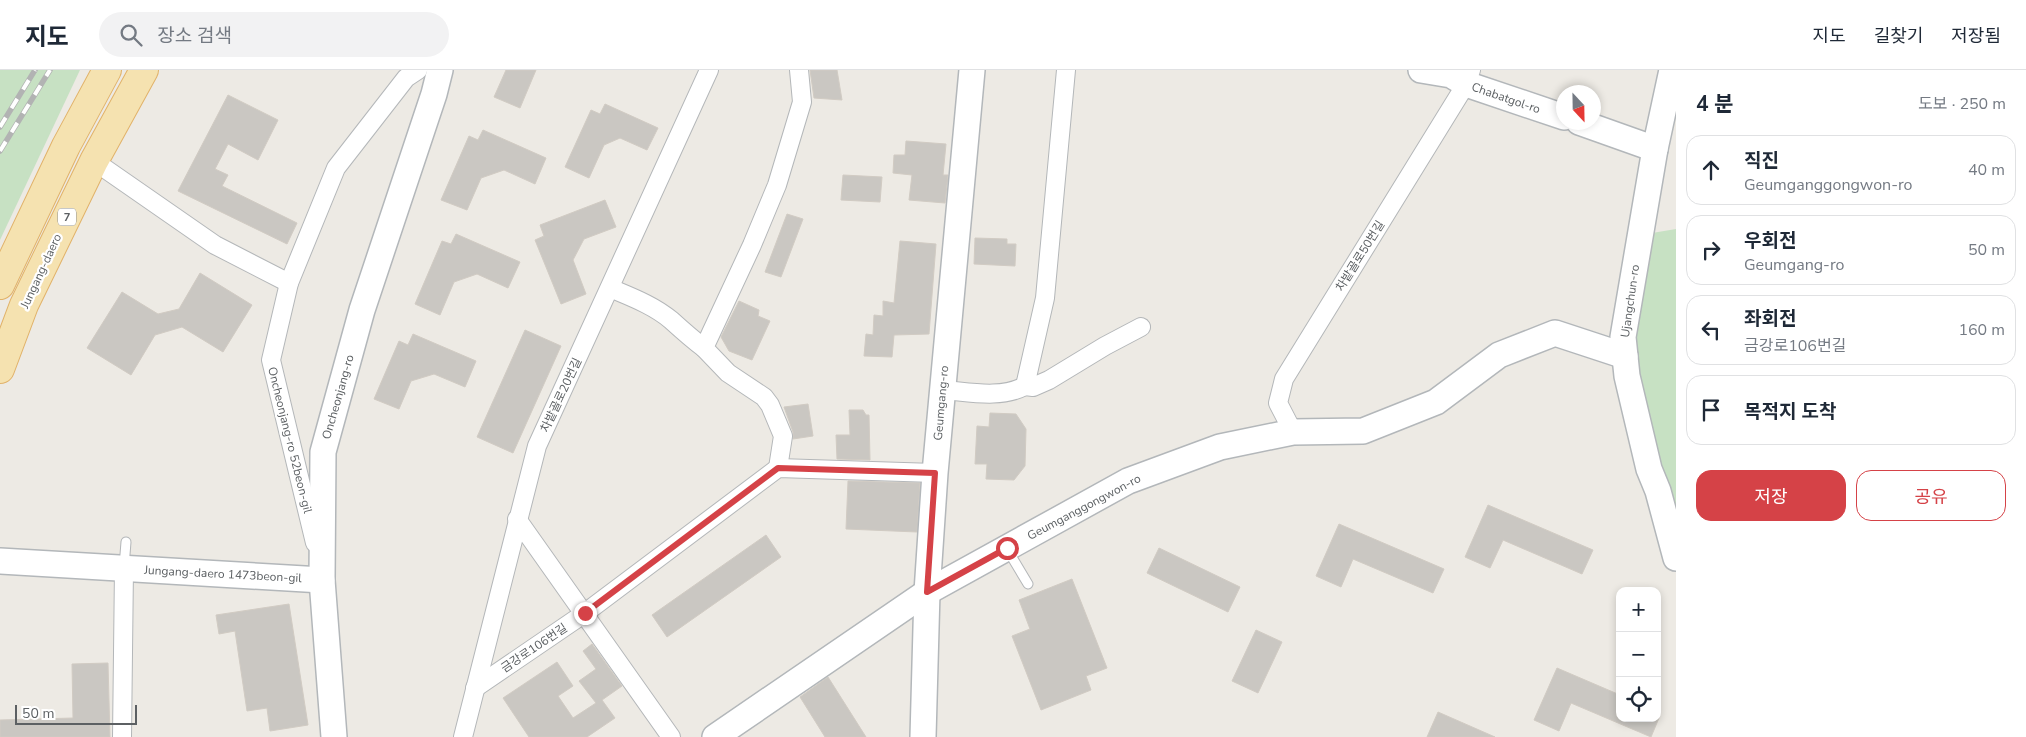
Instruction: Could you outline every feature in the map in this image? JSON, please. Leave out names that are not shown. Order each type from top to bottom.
[{"type":"main road","points":[[0,285],[66,146],[107,70]]},
{"type":"main road","name":"Jungang-daero","points":[[0,369],[24,305],[94,161],[144,70]]},
{"type":"street","name":"Oncheonjang-ro 52beon-gil","points":[[322,580],[312,529],[271,360],[289,283],[336,168],[406,78],[418,70]]},
{"type":"street","name":"Oncheonjang-ro","points":[[334,737],[322,580],[323,452],[362,310],[434,94],[440,70]]},
{"type":"street","name":"차밭골로20번길","points":[[463,737],[537,446],[709,70]]},
{"type":"street","points":[[704,348],[752,245],[777,185],[802,102],[799,70]]},
{"type":"street","name":"Geumgang-ro","points":[[923,737],[927,592],[935,473],[972,70]]},
{"type":"street","points":[[1025,386],[1045,298],[1066,70]]},
{"type":"street","name":"Chabatgol-ro","points":[[1421,70],[1468,77],[1556,114]]},
{"type":"street","name":"Ujangchun-ro","points":[[1672,70],[1654,148],[1623,337],[1627,376],[1649,468],[1664,494],[1676,558]]},
{"type":"street","name":"차밭골로50번길","points":[[1293,432],[1278,403],[1284,379],[1468,77]]},
{"type":"street","points":[[1601,130],[1654,148]]},
{"type":"street","points":[[94,161],[215,245],[289,283]]},
{"type":"street","points":[[610,288],[646,304],[671,320],[704,348],[728,373],[764,397],[770,405],[782,436],[778,468],[935,473]]},
{"type":"street","points":[[943,390],[993,394],[1014,392],[1025,386],[1033,387],[1049,380],[1105,346],[1141,327]]},
{"type":"street","name":"Geumganggongwon-ro","points":[[715,737],[927,592],[1128,481],[1220,447],[1293,432],[1363,431],[1436,402],[1499,355],[1556,333],[1624,356]]},
{"type":"street","name":"금강로106번길","points":[[475,688],[585,613],[778,468]]},
{"type":"street","points":[[517,519],[671,737]]},
{"type":"street","name":"Jungang-daero 1473beon-gil","points":[[0,561],[322,580]]},
{"type":"street","points":[[122,737],[124,568]]},
{"type":"lane","points":[[124,568],[126,542]]},
{"type":"lane","points":[[1007,548],[1028,584]]},
{"type":"green space","points":[[0,70],[80,70],[0,240]]},
{"type":"green space","points":[[1676,229],[1676,548],[1625,356],[1640,235]]},
{"type":"building","points":[[506,70],[536,70],[520,108],[494,97]]},
{"type":"building","points":[[810,70],[837,70],[842,100],[814,98]]},
{"type":"building","points":[[228,95],[278,120],[258,160],[228,144],[215,169],[228,175],[222,186],[297,223],[287,244],[178,191]]},
{"type":"building","points":[[605,104],[658,128],[647,150],[620,138],[604,145],[589,178],[565,167],[591,110],[600,114]]},
{"type":"building","points":[[483,130],[546,158],[535,184],[504,170],[481,178],[467,210],[441,200],[469,136],[478,140]]},
{"type":"building","points":[[906,141],[946,144],[943,175],[948,175],[945,203],[909,200],[912,175],[893,173],[894,155],[905,155]]},
{"type":"building","points":[[843,175],[882,177],[880,202],[841,200]]},
{"type":"building","points":[[605,200],[616,227],[584,239],[573,260],[586,294],[561,304],[535,240],[544,236],[540,225]]},
{"type":"building","points":[[787,214],[803,219],[781,277],[765,272]]},
{"type":"building","points":[[456,234],[520,262],[508,288],[477,274],[454,282],[440,315],[415,304],[442,241],[451,244]]},
{"type":"building","points":[[975,238],[1007,239],[1007,244],[1016,244],[1015,266],[974,264]]},
{"type":"building","points":[[900,241],[936,244],[929,334],[894,335],[892,357],[864,356],[866,334],[873,335],[874,315],[883,316],[883,301],[894,303]]},
{"type":"building","points":[[200,273],[252,305],[223,352],[182,327],[155,335],[131,375],[87,348],[122,292],[158,314],[179,309]]},
{"type":"building","points":[[739,301],[759,310],[758,316],[770,321],[752,360],[729,351],[721,337]]},
{"type":"building","points":[[525,330],[561,346],[513,453],[477,437]]},
{"type":"building","points":[[413,334],[476,361],[465,387],[434,374],[411,381],[399,409],[374,399],[399,341],[408,345]]},
{"type":"building","points":[[808,404],[813,436],[793,439],[793,432],[784,407]]},
{"type":"building","points":[[849,410],[863,410],[866,415],[869,415],[870,460],[837,459],[836,435],[850,435]]},
{"type":"building","points":[[990,413],[1016,414],[1026,429],[1025,466],[1014,480],[986,479],[987,464],[975,464],[977,426],[989,427]]},
{"type":"building","points":[[848,481],[920,483],[917,532],[846,529]]},
{"type":"building","points":[[1488,505],[1593,550],[1582,574],[1503,540],[1490,568],[1465,557]]},
{"type":"building","points":[[1339,524],[1444,569],[1433,593],[1353,559],[1341,587],[1316,576]]},
{"type":"building","points":[[766,535],[781,557],[667,637],[652,615]]},
{"type":"building","points":[[1159,548],[1240,587],[1228,612],[1147,573]]},
{"type":"building","points":[[1072,579],[1107,668],[1086,676],[1091,690],[1041,710],[1012,636],[1030,629],[1019,600]]},
{"type":"building","points":[[289,604],[308,725],[270,731],[267,708],[247,711],[235,631],[219,634],[216,615]]},
{"type":"building","points":[[1256,630],[1282,642],[1258,693],[1232,681]]},
{"type":"building","points":[[592,644],[622,686],[602,700],[615,718],[587,737],[529,737],[503,698],[557,662],[573,686],[558,696],[573,718],[596,703],[579,681],[596,669],[583,651]]},
{"type":"building","points":[[108,663],[110,737],[0,737],[0,720],[73,718],[72,664]]},
{"type":"building","points":[[1557,668],[1616,693],[1616,722],[1657,722],[1651,737],[1571,703],[1559,731],[1534,720]]},
{"type":"building","points":[[828,677],[866,737],[825,737],[800,697]]},
{"type":"building","points":[[1438,712],[1495,737],[1427,737]]},
{"type":"railway","points":[[0,127],[35,70]]},
{"type":"railway","points":[[0,151],[50,70]]},
{"type":"route","points":[[585,613],[778,468],[935,473],[927,592],[1007,548]]}]
